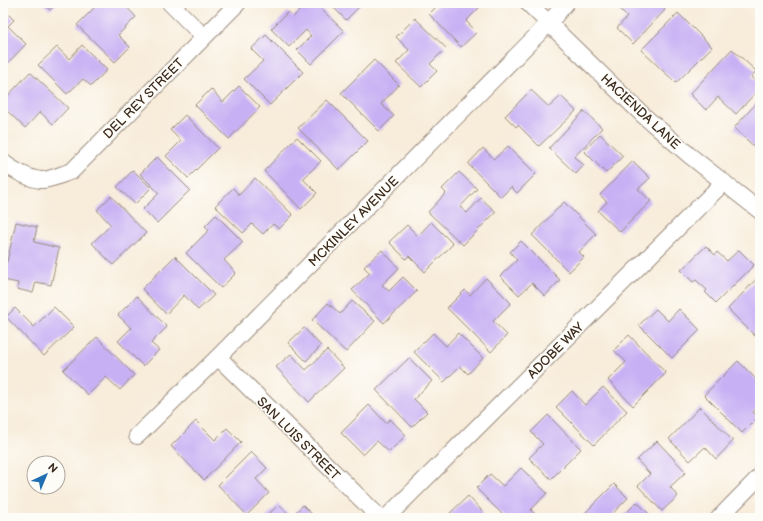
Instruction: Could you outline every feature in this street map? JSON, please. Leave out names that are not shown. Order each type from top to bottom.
[{"type":"street","points":[[170,3],[204,37]]},
{"type":"street","name":"DEL REY STREET","points":[[3,162],[23,174],[40,180],[59,176],[72,171],[238,3]]},
{"type":"street","name":"HACIENDA LANE","points":[[528,3],[644,116],[760,211]]},
{"type":"street","name":"MCKINLEY AVENUE","points":[[137,436],[218,357],[566,3]]},
{"type":"street","name":"ADOBE WAY","points":[[386,518],[724,182]]},
{"type":"street","name":"SAN LUIS STREET","points":[[218,357],[380,518]]},
{"type":"street","points":[[719,518],[760,476]]},
{"type":"building","points":[[43,3],[57,3],[50,10]]},
{"type":"building","points":[[99,3],[123,3],[136,17],[118,35],[130,47],[115,62],[77,25]]},
{"type":"building","points":[[307,3],[315,3],[344,31],[311,64],[297,50],[311,36],[306,30],[289,47],[271,29],[288,12],[293,17]]},
{"type":"building","points":[[329,3],[363,3],[346,20]]},
{"type":"building","points":[[440,3],[476,3],[480,7],[466,21],[477,32],[461,47],[429,14]]},
{"type":"building","points":[[657,3],[665,10],[633,44],[617,28],[627,17],[614,4]]},
{"type":"building","points":[[3,9],[14,20],[8,26],[26,44],[3,68]]},
{"type":"building","points":[[678,13],[712,47],[676,83],[641,50]]},
{"type":"building","points":[[415,18],[446,48],[430,64],[437,71],[421,87],[396,63],[409,50],[396,37]]},
{"type":"building","points":[[266,35],[303,72],[270,105],[244,79],[263,61],[251,49]]},
{"type":"building","points":[[82,45],[107,70],[91,86],[83,79],[67,94],[38,65],[57,47],[69,59]]},
{"type":"building","points":[[732,49],[756,71],[751,77],[760,85],[760,88],[736,114],[718,97],[706,110],[690,94]]},
{"type":"building","points":[[374,60],[399,85],[381,104],[394,116],[379,131],[341,93]]},
{"type":"building","points":[[30,72],[68,108],[53,124],[40,112],[25,128],[3,107],[3,101]]},
{"type":"building","points":[[239,86],[260,107],[229,139],[195,105],[211,89],[223,102]]},
{"type":"building","points":[[531,90],[549,107],[561,96],[576,111],[539,146],[518,125],[516,127],[505,116]]},
{"type":"building","points":[[760,99],[760,152],[734,128]]},
{"type":"building","points":[[327,100],[368,141],[339,170],[298,128]]},
{"type":"building","points":[[584,111],[602,128],[574,157],[584,165],[576,174],[549,148]]},
{"type":"building","points":[[185,115],[218,148],[188,178],[166,156],[181,141],[170,130]]},
{"type":"building","points":[[600,134],[623,156],[606,173],[584,151]]},
{"type":"building","points":[[297,137],[321,161],[303,179],[317,193],[301,209],[264,171]]},
{"type":"building","points":[[508,146],[536,174],[517,193],[511,187],[501,197],[468,164],[483,148],[494,159]]},
{"type":"building","points":[[157,157],[190,190],[157,223],[143,209],[159,193],[140,174]]},
{"type":"building","points":[[633,161],[650,178],[638,189],[651,201],[620,232],[598,211],[607,202],[600,195]]},
{"type":"building","points":[[133,170],[151,188],[135,204],[117,187]]},
{"type":"building","points":[[459,172],[477,189],[460,207],[467,213],[481,198],[496,212],[463,245],[428,212],[446,193],[442,189]]},
{"type":"building","points":[[255,178],[293,215],[279,229],[273,224],[263,234],[252,224],[243,233],[215,206],[233,188],[239,195]]},
{"type":"building","points":[[111,196],[146,233],[113,265],[92,243],[111,225],[97,210]]},
{"type":"building","points":[[564,202],[596,234],[579,252],[584,257],[569,272],[532,235]]},
{"type":"building","points":[[216,215],[243,242],[224,260],[236,273],[221,288],[186,253],[209,230],[205,226]]},
{"type":"building","points":[[16,222],[37,227],[34,242],[59,248],[51,285],[36,282],[33,293],[17,289],[18,283],[3,280],[3,261],[7,262]]},
{"type":"building","points":[[431,222],[453,244],[425,272],[409,256],[406,259],[389,242],[407,225],[418,236]]},
{"type":"building","points":[[521,241],[560,280],[545,296],[532,283],[519,295],[500,276],[517,260],[510,252]]},
{"type":"building","points":[[706,246],[715,255],[717,252],[727,261],[739,250],[754,265],[716,303],[705,292],[707,290],[696,280],[693,282],[681,270]]},
{"type":"building","points":[[382,250],[399,268],[382,285],[389,291],[403,277],[417,291],[384,323],[352,290],[370,273],[364,267]]},
{"type":"building","points":[[175,256],[214,295],[198,310],[184,295],[166,314],[142,289]]},
{"type":"building","points":[[760,275],[760,341],[728,309]]},
{"type":"building","points":[[486,278],[511,303],[493,321],[507,335],[491,352],[447,308],[465,290],[470,295]]},
{"type":"building","points":[[137,296],[167,327],[151,343],[159,350],[143,366],[118,341],[131,328],[118,315]]},
{"type":"building","points":[[352,301],[375,321],[346,352],[312,320],[328,303],[340,314]]},
{"type":"building","points":[[54,307],[74,327],[44,356],[6,317],[15,308],[34,327]]},
{"type":"building","points":[[656,309],[668,321],[679,309],[700,330],[672,358],[639,325]]},
{"type":"building","points":[[304,328],[321,346],[306,361],[288,343]]},
{"type":"building","points":[[433,333],[446,346],[458,333],[483,358],[468,374],[460,366],[444,382],[414,352]]},
{"type":"building","points":[[629,335],[666,373],[633,406],[608,380],[626,362],[614,350]]},
{"type":"building","points":[[97,337],[134,375],[120,390],[106,377],[88,395],[63,370]]},
{"type":"building","points":[[327,350],[344,368],[309,402],[276,367],[291,354],[306,370]]},
{"type":"building","points":[[409,358],[432,381],[414,399],[427,412],[412,427],[376,390]]},
{"type":"building","points":[[738,361],[760,383],[760,405],[753,412],[758,417],[742,433],[704,395]]},
{"type":"building","points":[[603,387],[627,411],[594,445],[556,407],[572,391],[585,405]]},
{"type":"building","points":[[369,405],[386,423],[390,419],[406,435],[389,452],[377,441],[363,455],[341,433]]},
{"type":"building","points":[[700,407],[733,441],[716,459],[705,447],[690,461],[669,439]]},
{"type":"building","points":[[548,415],[581,449],[551,479],[529,458],[543,444],[531,432]]},
{"type":"building","points":[[196,421],[215,440],[227,428],[241,442],[204,480],[171,446]]},
{"type":"building","points":[[657,441],[686,472],[670,487],[678,496],[662,511],[638,486],[650,474],[637,460]]},
{"type":"building","points":[[251,452],[267,468],[256,479],[269,493],[247,515],[218,485]]},
{"type":"building","points":[[521,468],[547,493],[531,510],[535,514],[531,518],[506,518],[476,488],[490,474],[503,486]]},
{"type":"building","points":[[614,484],[628,498],[613,513],[618,518],[582,518],[581,517]]},
{"type":"building","points":[[468,496],[483,512],[480,516],[482,518],[454,518],[450,513]]},
{"type":"building","points":[[637,502],[653,518],[621,518]]},
{"type":"building","points":[[279,504],[291,517],[303,505],[316,518],[265,518]]}]
